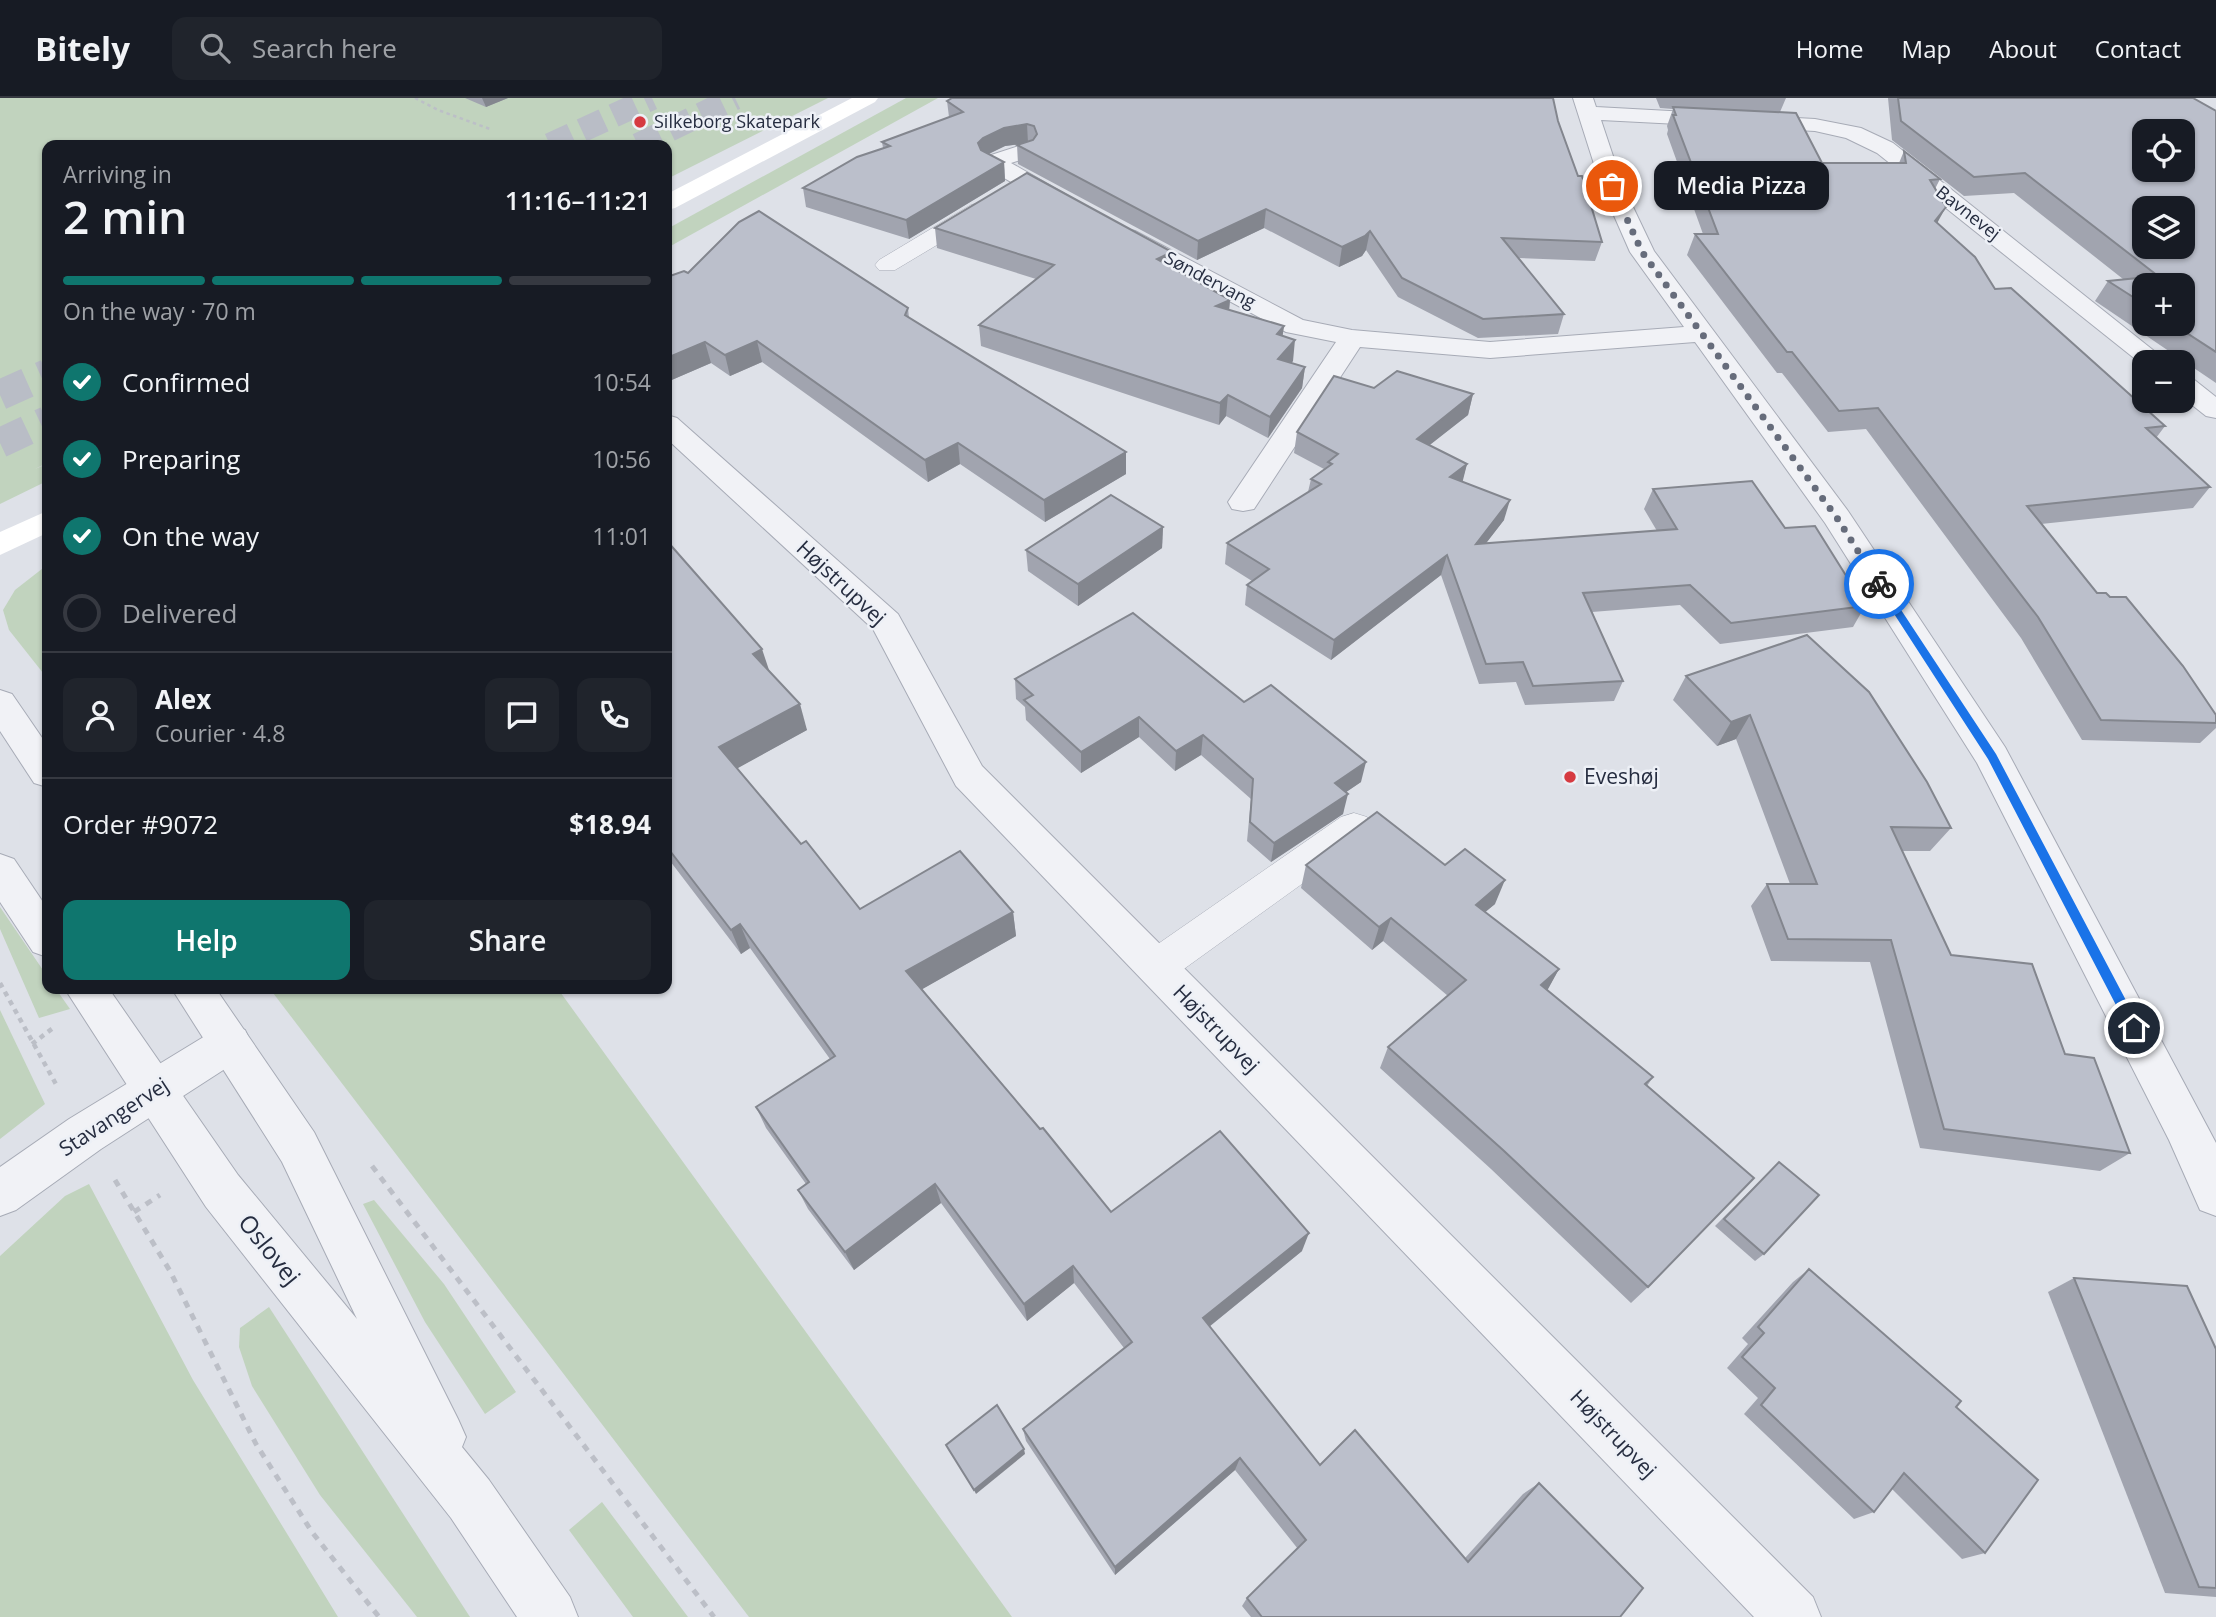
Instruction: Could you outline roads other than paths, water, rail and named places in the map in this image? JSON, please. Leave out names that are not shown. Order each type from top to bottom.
[{"type":"main road","points":[[672,200],[867,98]]},
{"type":"main road","points":[[0,544],[42,524]]},
{"type":"street","points":[[1585,106],[1612,186],[1642,252],[1837,518],[1992,757],[2186,1127],[2216,1194]]},
{"type":"street","name":"Bavnevej","points":[[1585,106],[1815,125],[1853,133],[1885,148],[2140,350]]},
{"type":"street","points":[[1025,151],[993,162],[1087,215]]},
{"type":"street","name":"Søndervang","points":[[1111,228],[1295,326],[1352,338],[1490,350],[1702,334]]},
{"type":"street","points":[[1242,502],[1352,338]]},
{"type":"street","points":[[2195,394],[2216,410]]},
{"type":"street","name":"Højstrupvej","points":[[672,429],[886,622],[969,776],[1793,1617]]},
{"type":"street","points":[[0,703],[42,766]]},
{"type":"street","points":[[0,870],[42,933]]},
{"type":"street","name":"Oslovej","points":[[89,994],[222,1192],[470,1499],[550,1617]]},
{"type":"street","name":"Oslovej","points":[[196,994],[298,1147],[470,1499]]},
{"type":"street","name":"Stavangervej","points":[[0,1194],[85,1134],[230,1042]]},
{"type":"lane","points":[[887,265],[1025,182]]},
{"type":"lane","points":[[1156,967],[1354,827]]},
{"type":"tunnel","points":[[561,140],[652,98]]},
{"type":"tunnel","points":[[648,140],[735,98]]},
{"type":"tunnel","points":[[0,395],[42,376]]},
{"type":"tunnel","points":[[0,443],[42,423]]},
{"type":"place","name":"Silkeborg Skatepark","points":[[640,122]]},
{"type":"place","name":"Media Pizza","points":[[1612,186]]},
{"type":"place","name":"Eveshøj","points":[[1570,777]]}]
